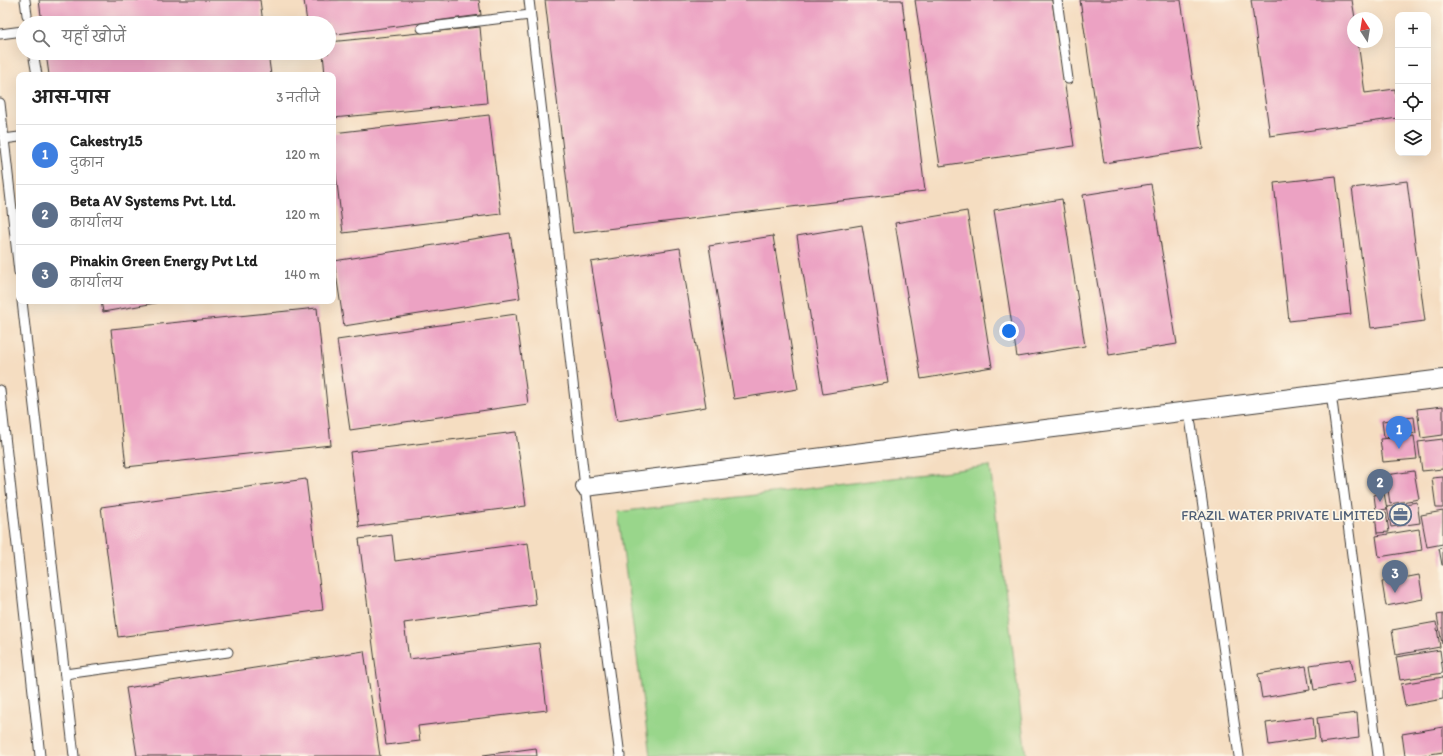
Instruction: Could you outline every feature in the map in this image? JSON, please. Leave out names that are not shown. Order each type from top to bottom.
[{"type":"street","points":[[585,487],[1443,379]]},
{"type":"lane","points":[[25,0],[27,15]]},
{"type":"lane","points":[[529,0],[585,487],[620,756]]},
{"type":"lane","points":[[1057,0],[1068,79]]},
{"type":"lane","points":[[422,28],[530,15]]},
{"type":"lane","points":[[0,34],[16,32]]},
{"type":"lane","points":[[34,60],[36,72]]},
{"type":"lane","points":[[0,103],[16,245]]},
{"type":"lane","points":[[4,139],[16,137]]},
{"type":"lane","points":[[22,304],[74,756]]},
{"type":"lane","points":[[0,390],[40,756]]},
{"type":"lane","points":[[1332,393],[1378,756]]},
{"type":"lane","points":[[1190,411],[1239,756]]},
{"type":"lane","points":[[65,674],[228,652]]},
{"type":"green space","points":[[990,466],[1026,756],[650,756],[618,512]]},
{"type":"building","points":[[39,0],[260,0],[262,16],[41,16]]},
{"type":"building","points":[[304,0],[479,0],[481,15],[336,34],[336,16],[306,16]]},
{"type":"building","points":[[545,0],[902,0],[925,191],[573,233]]},
{"type":"building","points":[[915,0],[1052,0],[1074,146],[940,166]]},
{"type":"building","points":[[1080,0],[1181,0],[1203,148],[1104,163]]},
{"type":"building","points":[[1251,0],[1352,0],[1354,12],[1347,12],[1347,48],[1359,48],[1365,93],[1395,89],[1395,118],[1270,136]]},
{"type":"building","points":[[480,27],[487,103],[336,118],[336,72],[325,72],[324,60],[336,60],[336,41]]},
{"type":"building","points":[[47,60],[269,60],[271,72],[49,72]]},
{"type":"building","points":[[489,115],[501,214],[343,233],[336,175],[336,133]]},
{"type":"building","points":[[1336,176],[1351,314],[1289,321],[1274,183]]},
{"type":"building","points":[[1407,181],[1425,321],[1371,328],[1352,188]]},
{"type":"building","points":[[1151,184],[1177,344],[1109,355],[1083,195]]},
{"type":"building","points":[[1062,199],[1085,346],[1017,357],[994,210]]},
{"type":"building","points":[[967,211],[992,367],[921,379],[895,223]]},
{"type":"building","points":[[862,225],[888,383],[823,394],[797,236]]},
{"type":"building","points":[[510,233],[520,298],[344,326],[336,274],[336,261]]},
{"type":"building","points":[[773,236],[798,389],[734,399],[709,246]]},
{"type":"building","points":[[680,248],[706,407],[617,421],[591,262]]},
{"type":"building","points":[[102,304],[149,304],[103,312]]},
{"type":"building","points":[[317,308],[331,445],[126,467],[111,329]]},
{"type":"building","points":[[516,314],[528,404],[350,430],[337,340]]},
{"type":"building","points":[[1443,406],[1443,435],[1421,438],[1417,409]]},
{"type":"building","points":[[1414,417],[1416,433],[1384,437],[1382,421]]},
{"type":"building","points":[[516,432],[526,506],[359,527],[350,452]]},
{"type":"building","points":[[1414,436],[1417,459],[1383,462],[1380,439]]},
{"type":"building","points":[[1443,439],[1443,469],[1422,471],[1418,442]]},
{"type":"building","points":[[1414,471],[1419,499],[1390,504],[1386,475]]},
{"type":"building","points":[[1383,476],[1385,491],[1374,492],[1372,477]]},
{"type":"building","points":[[1443,477],[1443,508],[1436,508],[1432,478]]},
{"type":"building","points":[[306,479],[323,610],[118,637],[101,507]]},
{"type":"building","points":[[1384,493],[1387,509],[1376,511],[1374,495]]},
{"type":"building","points":[[1417,502],[1420,523],[1391,527],[1387,507]]},
{"type":"building","points":[[1443,511],[1443,544],[1427,547],[1421,515]]},
{"type":"building","points":[[1386,512],[1389,532],[1377,533],[1375,513]]},
{"type":"building","points":[[1419,529],[1422,550],[1379,557],[1376,536]]},
{"type":"building","points":[[392,535],[395,561],[528,543],[536,605],[404,623],[409,659],[539,643],[547,710],[418,726],[420,741],[386,745],[359,539]]},
{"type":"building","points":[[1443,547],[1443,565],[1442,565],[1439,548]]},
{"type":"building","points":[[1419,575],[1423,599],[1386,606],[1382,582]]},
{"type":"building","points":[[1443,614],[1443,643],[1442,644],[1437,615]]},
{"type":"building","points":[[1436,622],[1440,647],[1396,655],[1392,630]]},
{"type":"building","points":[[1440,650],[1443,673],[1400,680],[1396,657]]},
{"type":"building","points":[[364,651],[380,756],[137,756],[126,688]]},
{"type":"building","points":[[1351,659],[1355,682],[1314,690],[1310,665]]},
{"type":"building","points":[[1306,666],[1310,690],[1262,698],[1258,674]]},
{"type":"building","points":[[1443,677],[1443,699],[1405,706],[1401,684]]},
{"type":"building","points":[[1357,713],[1359,738],[1320,743],[1317,718]]},
{"type":"building","points":[[1313,717],[1315,738],[1269,745],[1266,723]]},
{"type":"building","points":[[1443,727],[1443,752],[1418,756],[1405,756],[1402,734]]},
{"type":"building","points":[[536,748],[537,756],[483,756],[483,755]]},
{"type":"place","name":"Cakestry15","points":[[1399,449]]},
{"type":"place","name":"Beta AV Systems Pvt. Ltd.","points":[[1380,502]]},
{"type":"place","name":"FRAZIL WATER PRIVATE LIMITED","points":[[1400,515]]},
{"type":"place","name":"Pinakin Green Energy Pvt Ltd","points":[[1395,593]]}]
